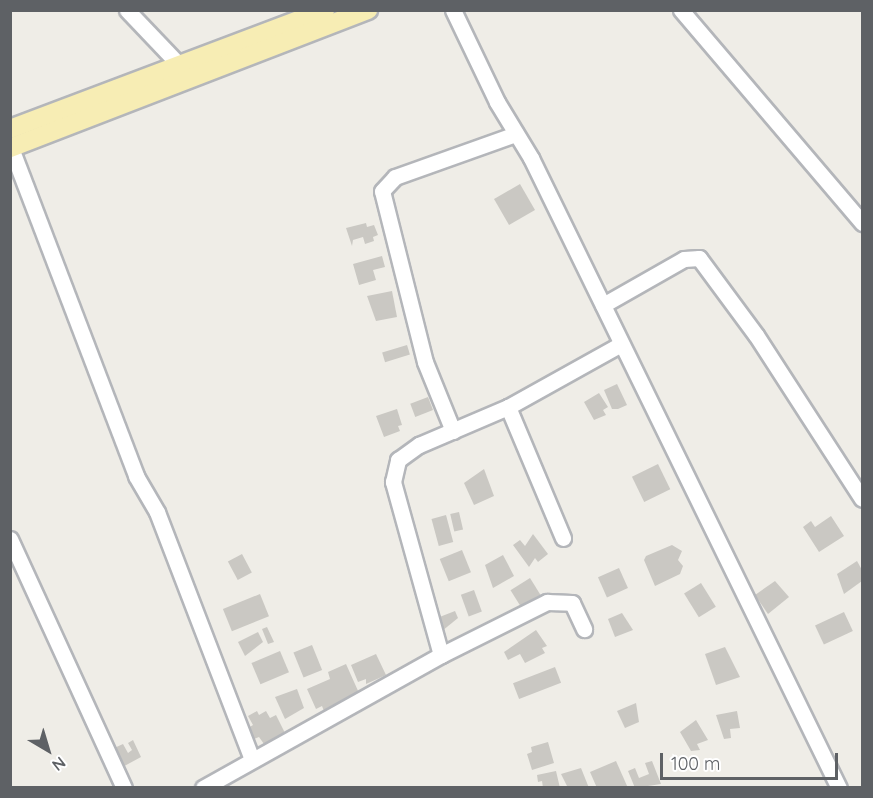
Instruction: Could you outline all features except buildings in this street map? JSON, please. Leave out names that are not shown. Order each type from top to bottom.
[{"type":"main road","points":[[11,148],[325,10]]},
{"type":"main road","points":[[12,126],[186,72],[368,10]]},
{"type":"street","points":[[127,10],[186,72]]},
{"type":"street","points":[[453,10],[603,305],[839,788]]},
{"type":"street","points":[[681,10],[862,223]]},
{"type":"street","points":[[453,431],[425,362],[382,191],[395,177],[516,134]]},
{"type":"street","points":[[11,148],[136,476],[157,513],[252,759]]},
{"type":"street","points":[[603,305],[684,259],[699,258],[762,343],[862,499]]},
{"type":"street","points":[[441,655],[393,474],[405,454],[508,407],[621,344]]},
{"type":"street","points":[[508,407],[563,538]]},
{"type":"street","points":[[10,539],[124,788]]},
{"type":"street","points":[[203,788],[441,655],[557,600],[576,606],[584,629]]}]
